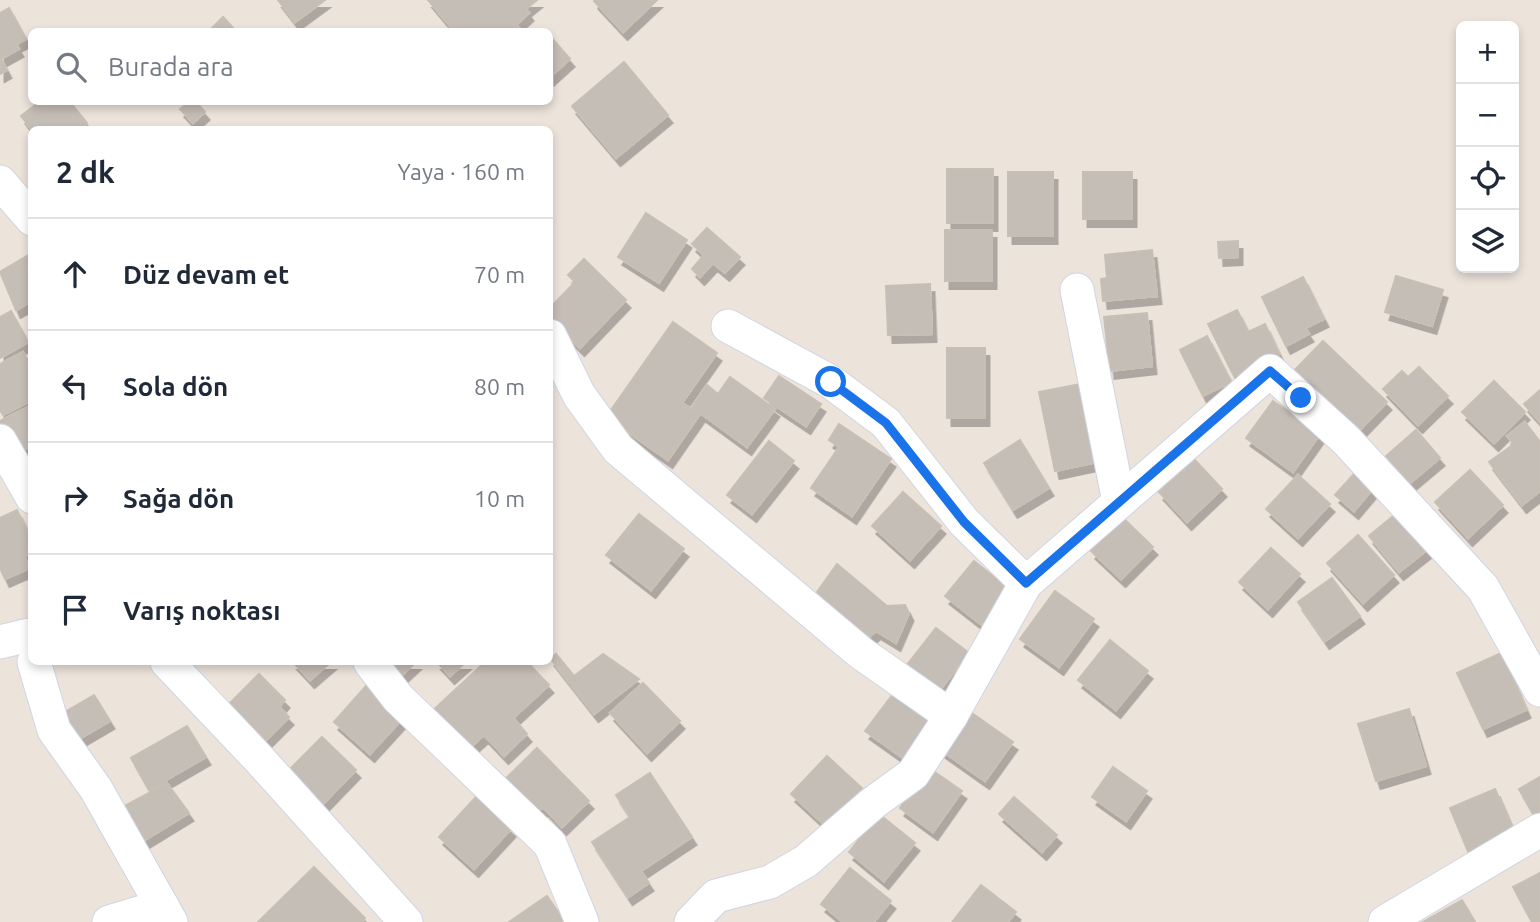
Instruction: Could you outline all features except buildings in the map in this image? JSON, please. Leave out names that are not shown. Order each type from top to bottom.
[{"type":"street","points":[[0,182],[28,214]]},
{"type":"street","points":[[1077,290],[1119,502]]},
{"type":"street","points":[[729,326],[831,382],[886,423],[964,522],[1026,583]]},
{"type":"street","points":[[553,342],[579,395],[618,449],[861,653],[951,716]]},
{"type":"street","points":[[691,922],[716,896],[770,882],[806,861],[873,803],[913,774],[951,716],[1026,583],[1270,371],[1346,440],[1483,588],[1540,690]]},
{"type":"street","points":[[0,441],[28,490]]},
{"type":"street","points":[[32,665],[54,730],[96,789],[167,914],[109,922]]},
{"type":"street","points":[[170,665],[406,922]]},
{"type":"street","points":[[372,665],[398,698],[550,844],[582,922]]},
{"type":"street","points":[[1385,922],[1540,830]]},
{"type":"route","points":[[831,382],[886,423],[964,522],[1026,583],[1270,371],[1301,398]]}]
